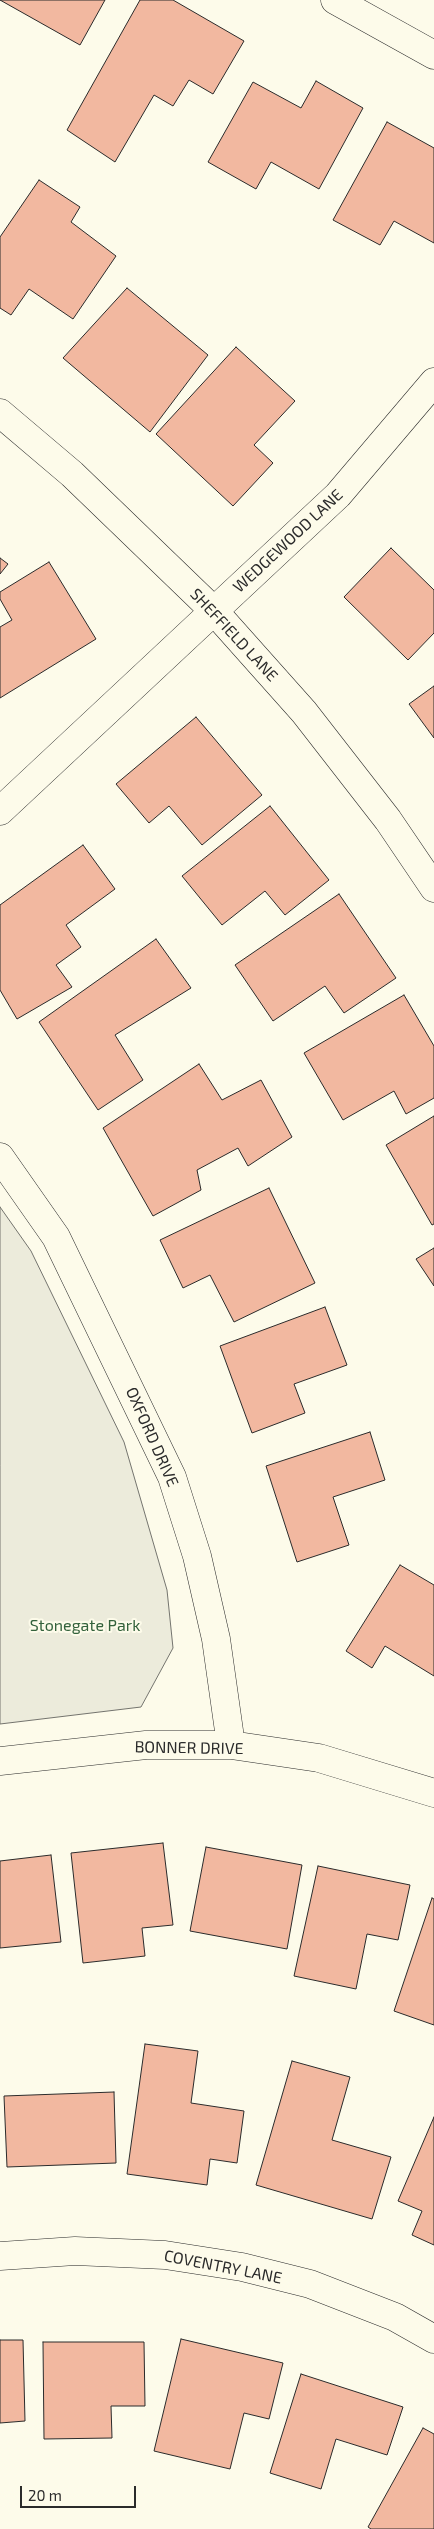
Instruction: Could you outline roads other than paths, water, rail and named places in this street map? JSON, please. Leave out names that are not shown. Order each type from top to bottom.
[{"type":"street","points":[[335,0],[434,55]]},
{"type":"street","name":"WEDGEWOOD LANE","points":[[0,811],[338,495],[434,382]]},
{"type":"street","name":"SHEFFIELD LANE","points":[[0,414],[72,474],[214,611],[304,712],[388,820],[434,888]]},
{"type":"street","name":"OXFORD DRIVE","points":[[0,1157],[56,1237],[172,1477],[197,1556],[216,1639],[231,1745]]},
{"type":"street","name":"BONNER DRIVE","points":[[0,1761],[146,1745],[231,1745],[319,1758],[434,1792]]},
{"type":"street","name":"COVENTRY LANE","points":[[0,2256],[75,2251],[165,2255],[242,2267],[310,2284],[395,2317],[434,2339]]},
{"type":"park label","name":"Stonegate Park","points":[[85,1626]]}]
